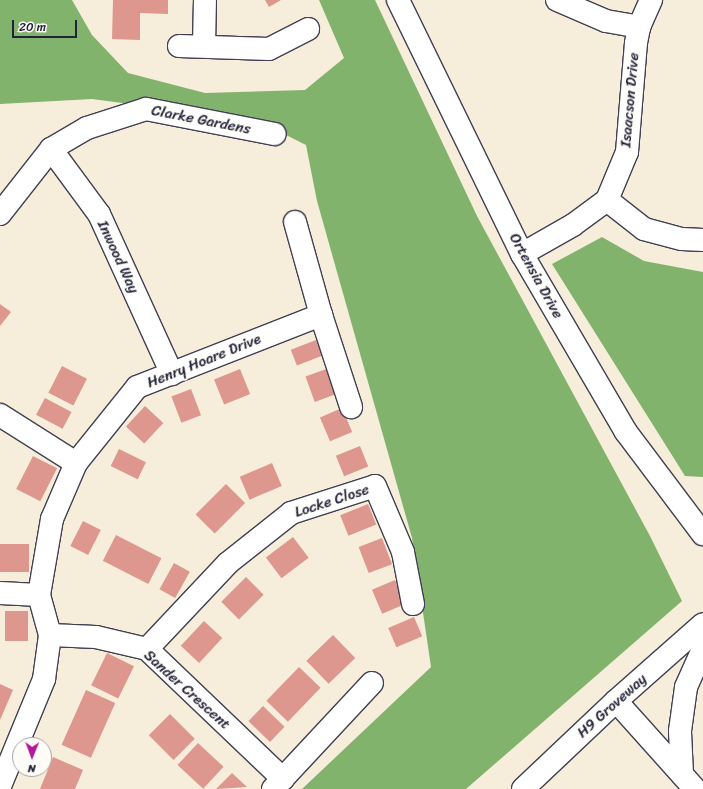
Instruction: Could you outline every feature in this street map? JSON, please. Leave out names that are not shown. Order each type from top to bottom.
[{"type":"street","points":[[204,46],[205,0]]},
{"type":"street","name":"Ortensia Drive","points":[[398,0],[522,254],[626,432],[703,534]]},
{"type":"street","points":[[557,0],[606,21],[639,27]]},
{"type":"street","name":"Isaacson Drive","points":[[607,200],[627,152],[639,27],[651,0]]},
{"type":"street","points":[[179,46],[269,49],[308,29]]},
{"type":"street","name":"Clarke Gardens","points":[[0,214],[51,149],[87,128],[146,109],[275,134]]},
{"type":"street","name":"Inwood Way","points":[[51,149],[99,214],[172,374]]},
{"type":"street","points":[[522,254],[573,225],[607,200],[644,229],[682,239],[703,240]]},
{"type":"street","points":[[295,222],[321,315],[351,407]]},
{"type":"street","name":"Henry Hoare Drive","points":[[0,786],[44,679],[50,635],[38,595],[52,518],[76,463],[137,388],[321,315]]},
{"type":"street","points":[[0,415],[76,463]]},
{"type":"street","name":"Locke Close","points":[[147,649],[228,563],[291,513],[375,486],[403,552],[413,604]]},
{"type":"street","points":[[0,593],[38,595]]},
{"type":"street","name":"H9 Groveway","points":[[523,789],[616,701],[703,624]]},
{"type":"street","name":"Sander Crescent","points":[[50,635],[96,637],[147,649],[278,784],[372,683]]},
{"type":"street","points":[[689,781],[680,731],[686,687],[703,649]]},
{"type":"street","points":[[616,701],[689,781]]},
{"type":"green space","points":[[0,0],[72,0],[92,35],[128,73],[205,93],[305,90],[344,58],[319,0],[375,0],[477,216],[650,536],[682,601],[466,789],[302,789],[431,667],[412,538],[317,201],[306,145],[258,121],[92,99],[0,104]]},
{"type":"green space","points":[[602,237],[644,261],[703,272],[703,477],[685,476],[552,264]]},
{"type":"building","points":[[113,0],[168,0],[168,14],[140,13],[140,40],[112,39]]},
{"type":"building","points":[[265,0],[281,0],[269,7]]},
{"type":"building","points":[[0,304],[11,312],[0,326]]},
{"type":"building","points":[[316,340],[322,356],[297,366],[291,350]]},
{"type":"building","points":[[62,366],[87,379],[73,405],[48,393]]},
{"type":"building","points":[[329,368],[338,393],[315,402],[306,377]]},
{"type":"building","points":[[240,369],[250,394],[224,405],[214,379]]},
{"type":"building","points":[[191,389],[201,415],[181,423],[171,397]]},
{"type":"building","points":[[45,398],[71,412],[63,429],[36,415]]},
{"type":"building","points":[[145,406],[163,423],[144,444],[126,426]]},
{"type":"building","points":[[342,408],[352,432],[330,441],[320,417]]},
{"type":"building","points":[[360,446],[368,466],[344,476],[336,456]]},
{"type":"building","points":[[119,449],[146,462],[138,479],[111,466]]},
{"type":"building","points":[[33,456],[57,468],[40,501],[16,489]]},
{"type":"building","points":[[272,463],[282,486],[250,500],[240,477]]},
{"type":"building","points":[[226,484],[245,503],[215,533],[196,514]]},
{"type":"building","points":[[368,504],[376,524],[348,536],[340,515]]},
{"type":"building","points":[[83,521],[101,530],[88,555],[70,546]]},
{"type":"building","points":[[116,535],[161,558],[148,584],[103,561]]},
{"type":"building","points":[[293,537],[309,558],[281,578],[266,557]]},
{"type":"building","points":[[382,538],[392,564],[369,573],[359,547]]},
{"type":"building","points":[[0,544],[29,544],[29,572],[0,572]]},
{"type":"building","points":[[174,563],[190,572],[175,598],[159,589]]},
{"type":"building","points":[[246,577],[264,595],[239,619],[221,602]]},
{"type":"building","points":[[395,580],[405,604],[382,614],[372,590]]},
{"type":"building","points":[[5,611],[28,611],[28,641],[5,641]]},
{"type":"building","points":[[414,617],[422,636],[396,647],[388,628]]},
{"type":"building","points":[[204,621],[222,638],[199,663],[181,646]]},
{"type":"building","points":[[333,635],[355,658],[329,684],[306,661]]},
{"type":"building","points":[[107,653],[134,666],[118,699],[91,685]]},
{"type":"building","points":[[299,667],[321,688],[288,722],[266,701]]},
{"type":"building","points":[[0,684],[13,690],[0,720]]},
{"type":"building","points":[[86,690],[115,703],[91,758],[62,745]]},
{"type":"building","points":[[263,706],[285,727],[270,742],[248,721]]},
{"type":"building","points":[[170,714],[195,739],[174,760],[149,735]]},
{"type":"building","points":[[198,743],[224,767],[203,789],[178,765]]},
{"type":"building","points":[[53,757],[83,770],[75,789],[40,789],[45,777],[52,777]]},
{"type":"building","points":[[232,773],[247,787],[216,789]]}]
